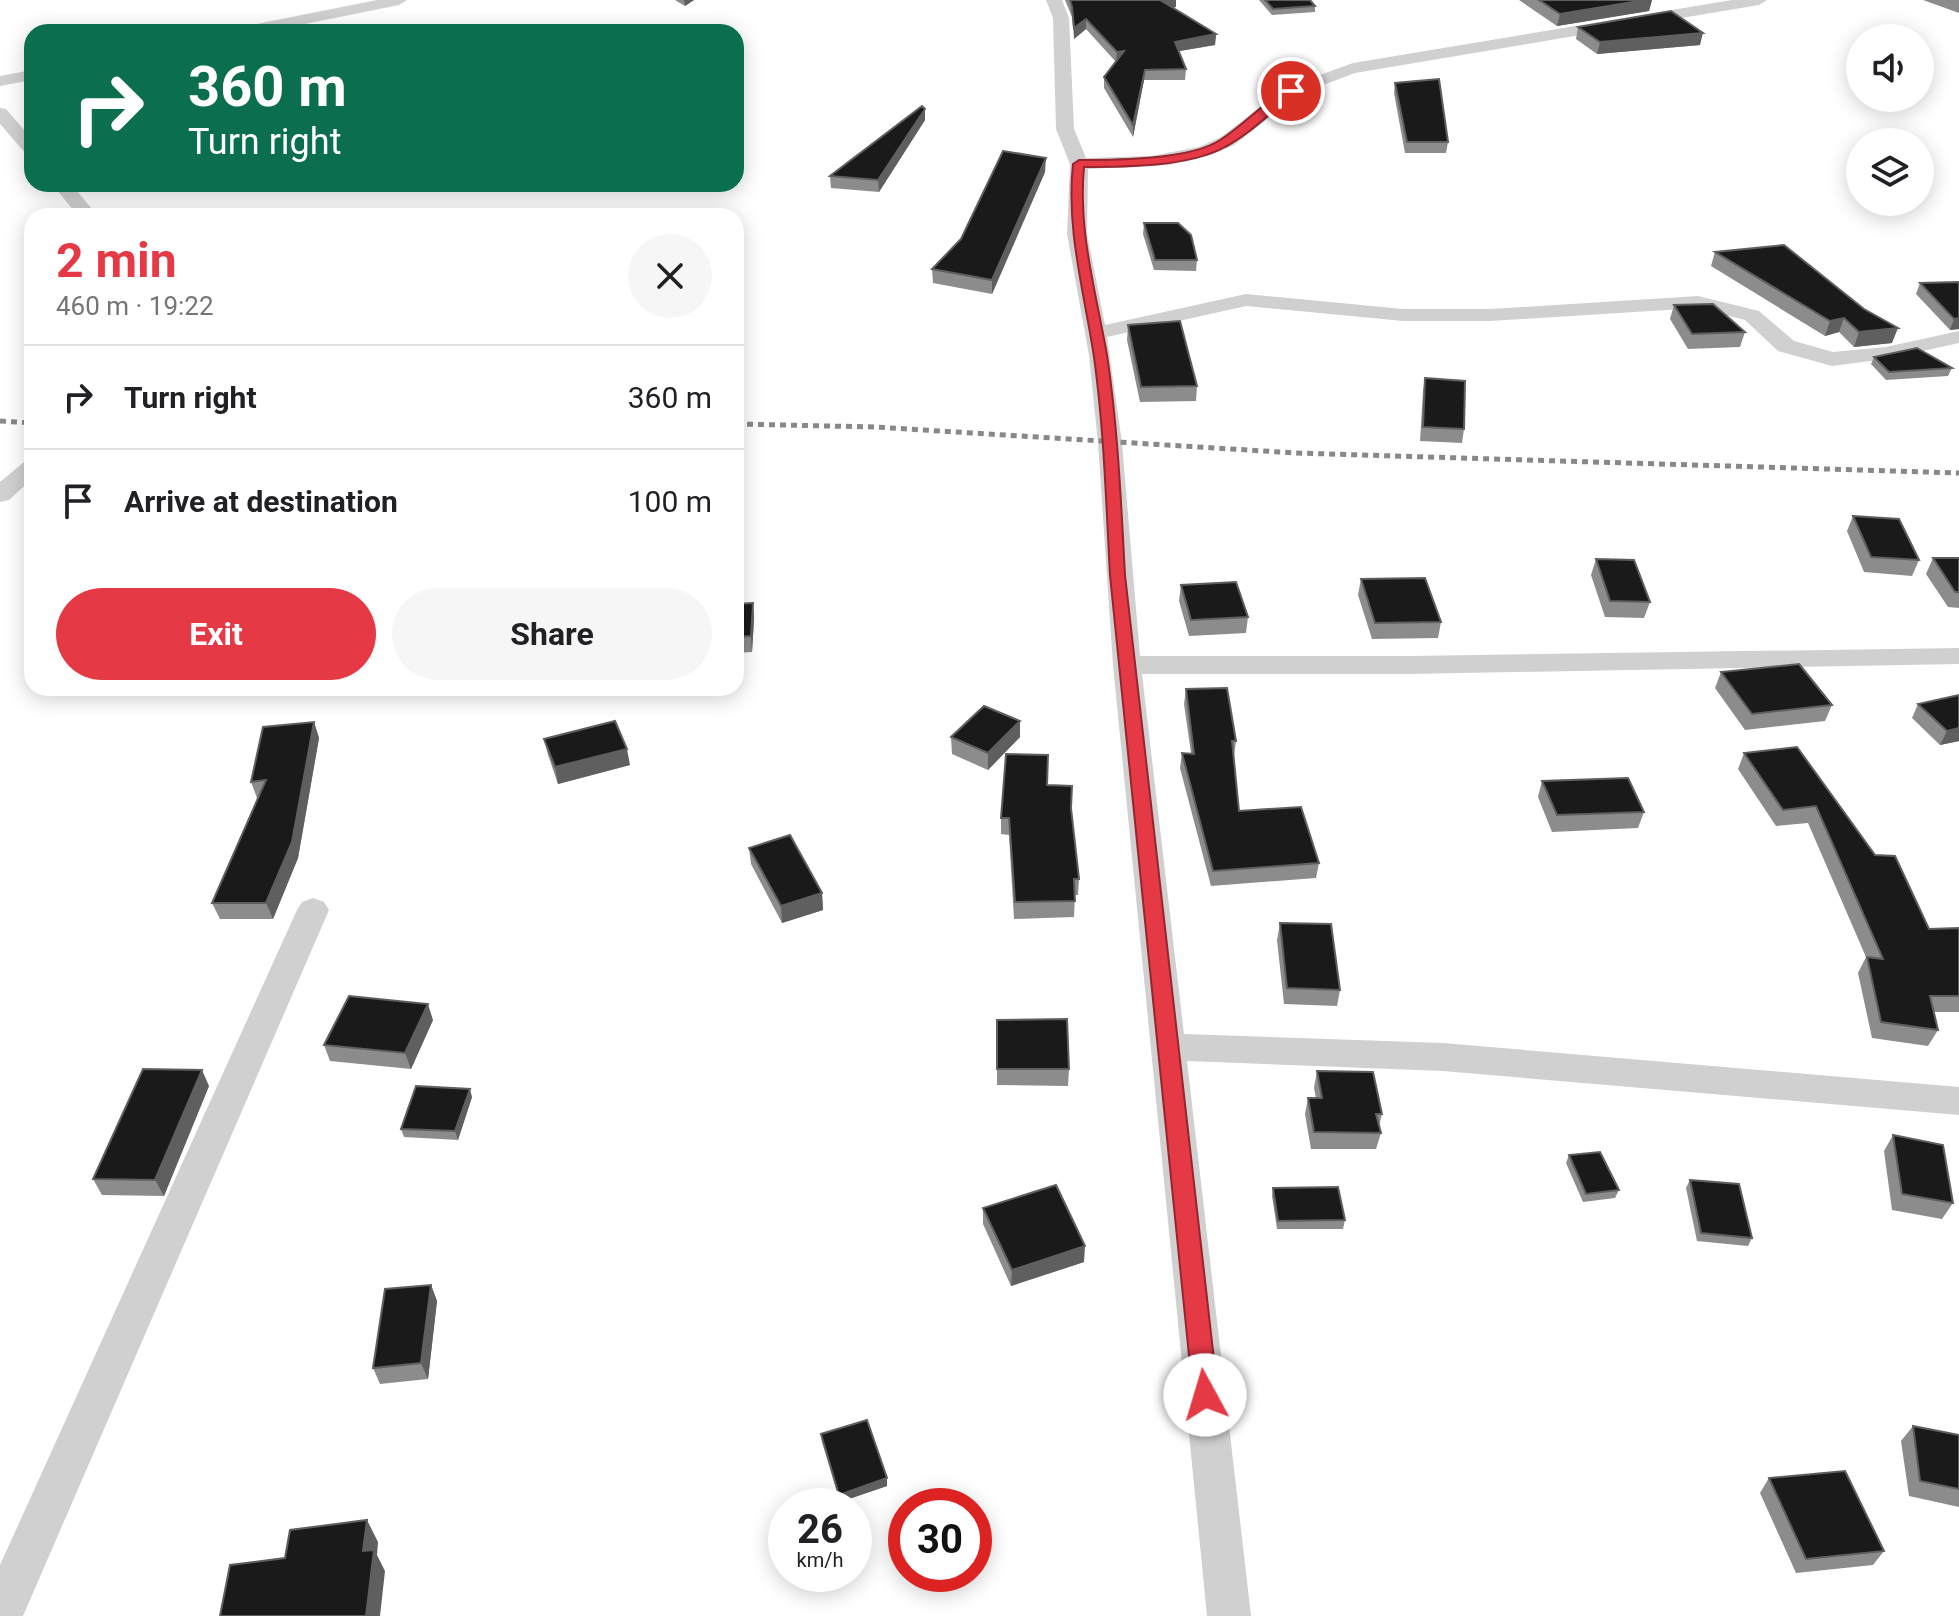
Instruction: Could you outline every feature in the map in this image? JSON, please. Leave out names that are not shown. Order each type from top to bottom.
[{"type":"street","points":[[333,0],[347,11]]},
{"type":"street","points":[[282,24],[399,0]]},
{"type":"street","points":[[1054,0],[1061,18],[1065,129],[1079,164],[1077,234],[1096,333],[1110,443],[1127,665],[1229,1616]]},
{"type":"street","points":[[1079,164],[1128,163],[1199,153],[1221,145],[1274,102],[1308,80],[1353,68],[1759,0]]},
{"type":"street","points":[[0,81],[24,76]]},
{"type":"street","points":[[0,113],[24,141]]},
{"type":"street","points":[[68,192],[81,208]]},
{"type":"street","points":[[1096,333],[1246,300],[1403,315],[1490,315],[1698,302],[1752,315],[1786,346],[1832,359],[1886,353],[1959,337]]},
{"type":"street","points":[[0,495],[24,474]]},
{"type":"street","points":[[1127,665],[1409,665],[1959,656]]},
{"type":"street","points":[[0,1616],[313,910]]},
{"type":"street","points":[[1168,1047],[1443,1057],[1959,1101]]},
{"type":"building","points":[[1070,0],[1160,0],[1216,34],[1175,42],[1186,69],[1145,70],[1133,125],[1104,77],[1124,51],[1117,52],[1086,19],[1074,28]]},
{"type":"building","points":[[1265,0],[1310,0],[1315,6],[1273,9]]},
{"type":"building","points":[[1539,0],[1645,0],[1560,14]]},
{"type":"building","points":[[1671,11],[1703,33],[1600,42],[1578,27]]},
{"type":"building","points":[[1439,79],[1448,142],[1407,142],[1395,83]]},
{"type":"building","points":[[922,106],[925,109],[878,180],[830,176]]},
{"type":"building","points":[[1003,151],[1046,158],[992,280],[932,269],[961,239]]},
{"type":"building","points":[[1144,223],[1178,223],[1191,235],[1197,260],[1155,260]]},
{"type":"building","points":[[1784,245],[1864,309],[1898,328],[1859,332],[1844,318],[1830,321],[1715,252]]},
{"type":"building","points":[[1959,282],[1959,318],[1954,319],[1920,283]]},
{"type":"building","points":[[1713,304],[1745,332],[1692,334],[1674,305]]},
{"type":"building","points":[[1180,321],[1197,386],[1141,387],[1128,325]]},
{"type":"building","points":[[1917,348],[1952,368],[1889,372],[1874,357]]},
{"type":"building","points":[[1425,378],[1465,381],[1464,429],[1423,427]]},
{"type":"building","points":[[1853,516],[1899,519],[1919,560],[1871,557]]},
{"type":"building","points":[[1933,558],[1959,558],[1959,592],[1955,592]]},
{"type":"building","points":[[1596,559],[1634,560],[1650,602],[1610,601]]},
{"type":"building","points":[[1425,578],[1441,622],[1375,623],[1361,579]]},
{"type":"building","points":[[1236,582],[1248,617],[1191,620],[1181,585]]},
{"type":"building","points":[[753,603],[751,636],[744,636],[744,604]]},
{"type":"building","points":[[1799,664],[1832,705],[1752,714],[1721,672]]},
{"type":"building","points":[[1227,688],[1236,741],[1232,741],[1239,811],[1301,807],[1319,863],[1213,871],[1182,753],[1194,754],[1186,689]]},
{"type":"building","points":[[1959,695],[1959,728],[1947,731],[1918,704]]},
{"type":"building","points":[[984,706],[1020,721],[988,753],[951,737]]},
{"type":"building","points":[[615,721],[627,749],[555,767],[544,739]]},
{"type":"building","points":[[314,722],[292,842],[266,903],[212,903],[266,780],[251,782],[263,727]]},
{"type":"building","points":[[1797,747],[1875,855],[1895,856],[1929,929],[1959,928],[1959,996],[1930,996],[1938,1030],[1881,1022],[1867,957],[1883,959],[1816,806],[1783,810],[1744,753]]},
{"type":"building","points":[[1006,754],[1048,755],[1047,785],[1072,786],[1071,808],[1079,879],[1074,879],[1075,901],[1015,902],[1009,818],[1001,818]]},
{"type":"building","points":[[1628,778],[1644,812],[1557,815],[1542,781]]},
{"type":"building","points":[[790,835],[822,893],[781,906],[749,848]]},
{"type":"building","points":[[1280,923],[1331,924],[1340,990],[1287,988]]},
{"type":"building","points":[[349,996],[428,1004],[405,1053],[324,1045]]},
{"type":"building","points":[[1067,1019],[1069,1069],[997,1069],[997,1020]]},
{"type":"building","points":[[143,1069],[202,1070],[155,1180],[93,1179]]},
{"type":"building","points":[[1317,1071],[1373,1072],[1382,1114],[1376,1114],[1381,1133],[1314,1132],[1308,1098],[1322,1098]]},
{"type":"building","points":[[416,1086],[470,1089],[455,1131],[401,1129]]},
{"type":"building","points":[[1893,1135],[1943,1145],[1953,1203],[1902,1194]]},
{"type":"building","points":[[1600,1152],[1619,1190],[1586,1194],[1569,1155]]},
{"type":"building","points":[[1690,1180],[1739,1184],[1752,1238],[1701,1233]]},
{"type":"building","points":[[1056,1185],[1085,1246],[1012,1270],[983,1208]]},
{"type":"building","points":[[1338,1187],[1345,1220],[1278,1221],[1273,1188]]},
{"type":"building","points":[[431,1285],[421,1363],[373,1368],[385,1289]]},
{"type":"building","points":[[867,1420],[887,1478],[859,1488],[837,1488],[821,1434]]},
{"type":"building","points":[[1913,1426],[1959,1435],[1959,1489],[1920,1481]]},
{"type":"building","points":[[1845,1471],[1884,1551],[1806,1559],[1769,1478]]},
{"type":"building","points":[[367,1520],[363,1551],[374,1550],[366,1616],[220,1616],[230,1565],[285,1558],[290,1530]]},
{"type":"railway","points":[[0,421],[24,422]]},
{"type":"railway","points":[[744,424],[875,427],[1296,453],[1959,473]]},
{"type":"route","points":[[1205,1395],[1118,575],[1110,443],[1100,355],[1077,234],[1077,178],[1079,164],[1128,163],[1199,153],[1221,145],[1291,91]]}]
